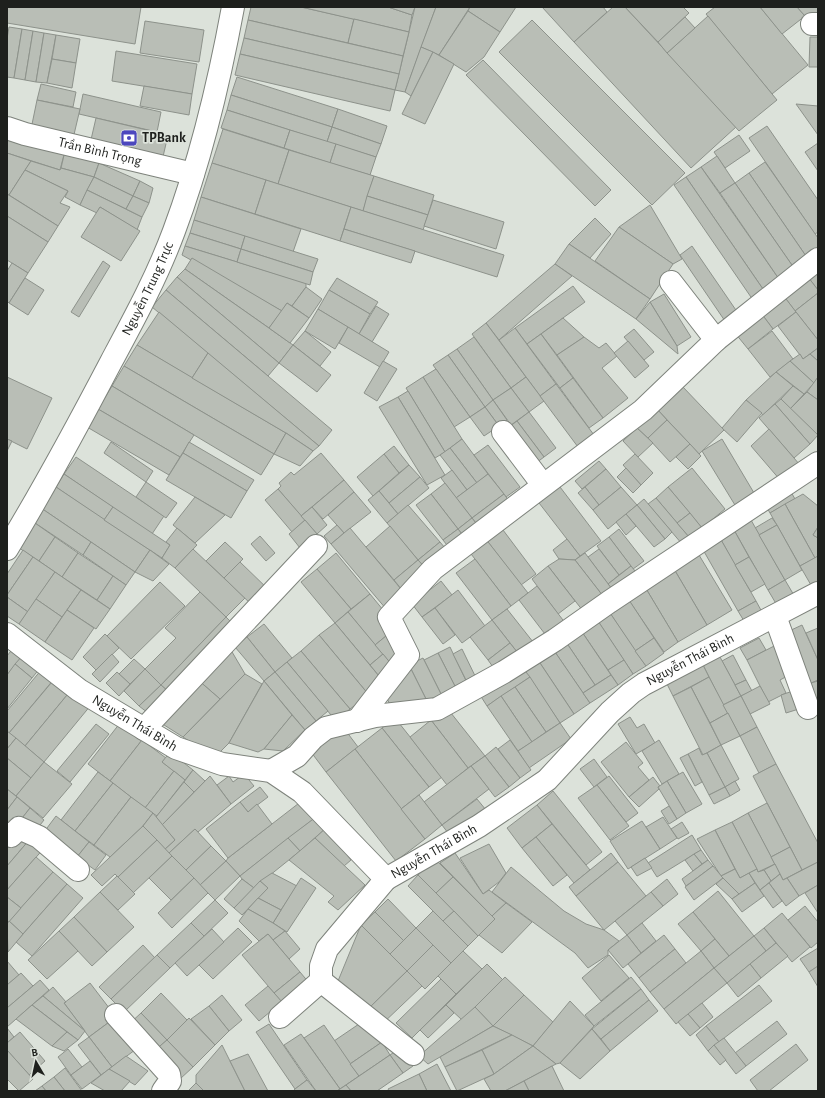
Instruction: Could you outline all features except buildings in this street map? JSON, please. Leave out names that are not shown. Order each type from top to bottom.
[{"type":"street","name":"Nguyễn Trung Trực","points":[[7,549],[60,458],[148,292],[174,231],[193,174],[220,76],[233,7]]},
{"type":"street","name":"Trần Bình Trọng","points":[[7,128],[25,134],[193,174]]},
{"type":"street","points":[[356,720],[408,655],[389,617],[434,569],[643,410],[716,340],[818,259]]},
{"type":"street","points":[[671,282],[716,340]]},
{"type":"street","points":[[503,432],[543,485]]},
{"type":"street","points":[[271,771],[297,756],[313,738],[326,728],[375,716],[437,709],[504,672],[555,640],[616,597],[818,464]]},
{"type":"street","points":[[144,729],[316,546]]},
{"type":"street","name":"Nguyễn Thái Bình","points":[[7,634],[79,690],[176,748],[222,764],[271,771],[302,792],[386,879],[478,826],[547,780],[610,712],[631,693],[657,675],[818,594]]},
{"type":"street","points":[[774,616],[808,708]]},
{"type":"street","points":[[7,834],[11,836],[19,828],[39,837],[78,870]]},
{"type":"street","points":[[280,1017],[321,981],[321,966],[327,949],[386,879]]},
{"type":"street","points":[[321,981],[414,1054]]},
{"type":"street","points":[[116,1015],[169,1074],[170,1081],[163,1091]]},
{"type":"place","name":"TPBank","points":[[129,138]]}]
